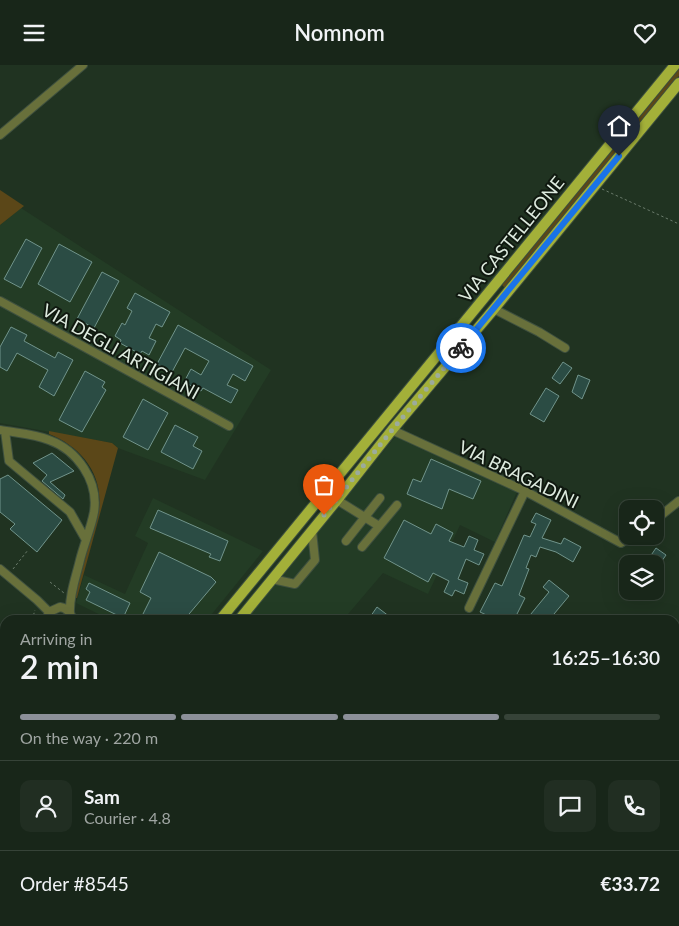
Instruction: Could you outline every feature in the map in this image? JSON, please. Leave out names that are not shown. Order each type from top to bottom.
[{"type":"main road","name":"VIA CASTELLEONE","points":[[224,615],[675,65]]},
{"type":"main road","name":"VIA CASTELLEONE","points":[[243,615],[392,430],[679,83]]},
{"type":"street","points":[[0,135],[84,65]]},
{"type":"street","name":"VIA DEGLI ARTIGIANI","points":[[0,301],[228,426]]},
{"type":"street","points":[[494,309],[539,332],[565,348]]},
{"type":"street","name":"VIA BRAGADINI","points":[[392,430],[524,491],[619,542]]},
{"type":"street","points":[[71,615],[74,583],[86,540],[94,511],[93,487],[83,467],[70,452],[59,444],[34,436],[3,431],[9,461],[70,512],[86,540]]},
{"type":"street","points":[[469,608],[524,491]]},
{"type":"street","points":[[346,541],[380,498]]},
{"type":"street","points":[[337,500],[380,527]]},
{"type":"street","points":[[664,513],[679,501]]},
{"type":"street","points":[[362,547],[397,505]]},
{"type":"street","points":[[272,579],[295,584],[314,560],[312,531]]},
{"type":"street","points":[[0,569],[50,615],[67,595],[74,583]]},
{"type":"path","points":[[595,185],[679,224]]},
{"type":"path","points":[[8,575],[28,550]]},
{"type":"path","points":[[50,582],[67,595]]},
{"type":"path","points":[[33,615],[36,604]]},
{"type":"shaded area","points":[[679,69],[679,76],[505,288],[502,285]]},
{"type":"shaded area","points":[[0,190],[24,206],[0,225]]},
{"type":"shaded area","points":[[21,208],[271,370],[205,480],[118,448],[112,443],[0,423],[0,225]]},
{"type":"shaded area","points":[[404,426],[404,431],[409,435],[519,487],[495,542],[460,525],[428,594],[383,573],[347,615],[250,615]]},
{"type":"shaded area","points":[[49,431],[112,443],[118,448],[77,598],[75,598],[78,585],[99,508],[97,483],[87,462],[79,453],[60,439],[49,434]]},
{"type":"shaded area","points":[[153,498],[263,551],[211,615],[101,615],[76,603],[84,575],[125,594],[148,543],[135,536]]},
{"type":"building","points":[[26,239],[42,248],[21,288],[4,279]]},
{"type":"building","points":[[59,244],[92,262],[70,302],[38,284]]},
{"type":"building","points":[[102,272],[119,281],[94,328],[77,319]]},
{"type":"building","points":[[135,293],[170,312],[162,327],[156,324],[149,338],[156,341],[149,355],[142,351],[140,354],[120,343],[121,340],[115,336],[122,323],[125,325],[132,311],[127,308]]},
{"type":"building","points":[[178,325],[253,366],[245,381],[233,374],[227,385],[238,390],[231,403],[203,388],[201,391],[184,382],[191,369],[201,375],[209,361],[185,348],[172,372],[157,364]]},
{"type":"building","points":[[11,327],[27,335],[24,341],[55,358],[58,352],[73,360],[54,396],[39,387],[48,370],[17,353],[7,371],[0,367],[0,347]]},
{"type":"building","points":[[563,362],[572,368],[560,384],[552,378]]},
{"type":"building","points":[[85,371],[105,382],[102,387],[106,390],[82,432],[59,420]]},
{"type":"building","points":[[578,375],[590,380],[582,399],[572,392]]},
{"type":"building","points":[[546,388],[559,396],[544,422],[530,414]]},
{"type":"building","points":[[143,399],[168,413],[148,450],[123,437]]},
{"type":"building","points":[[175,425],[198,437],[193,446],[202,451],[193,469],[161,452]]},
{"type":"building","points":[[52,453],[74,471],[50,482],[65,495],[63,499],[42,481],[47,475],[33,463]]},
{"type":"building","points":[[431,459],[481,481],[473,499],[449,489],[442,509],[407,494],[413,479],[421,482]]},
{"type":"building","points":[[8,475],[62,520],[37,552],[10,529],[15,524],[0,512],[0,479]]},
{"type":"building","points":[[158,510],[228,541],[220,561],[209,557],[211,554],[150,528]]},
{"type":"building","points":[[536,513],[551,520],[542,538],[561,544],[564,538],[581,547],[573,562],[556,552],[540,547],[536,557],[531,555],[526,568],[529,569],[519,595],[525,598],[516,615],[486,615],[480,612],[495,583],[502,586],[524,535],[530,537],[536,524],[531,522]]},
{"type":"building","points":[[404,520],[431,534],[436,524],[453,533],[449,541],[464,547],[469,536],[478,540],[474,550],[484,554],[479,565],[466,559],[458,579],[468,583],[464,594],[455,590],[452,596],[444,592],[449,581],[433,573],[428,582],[384,558]]},
{"type":"building","points":[[656,548],[666,555],[664,558],[664,555],[651,555]]},
{"type":"building","points":[[159,552],[211,577],[216,582],[188,615],[142,615],[151,598],[140,592]]},
{"type":"building","points":[[549,580],[569,596],[553,615],[530,615],[549,592],[543,587]]},
{"type":"building","points":[[89,583],[130,603],[124,615],[117,615],[86,600],[90,592],[86,589]]},
{"type":"building","points":[[377,607],[387,615],[371,615]]},
{"type":"way so far","points":[[324,515],[461,348]]},
{"type":"route","points":[[461,348],[619,156]]}]
